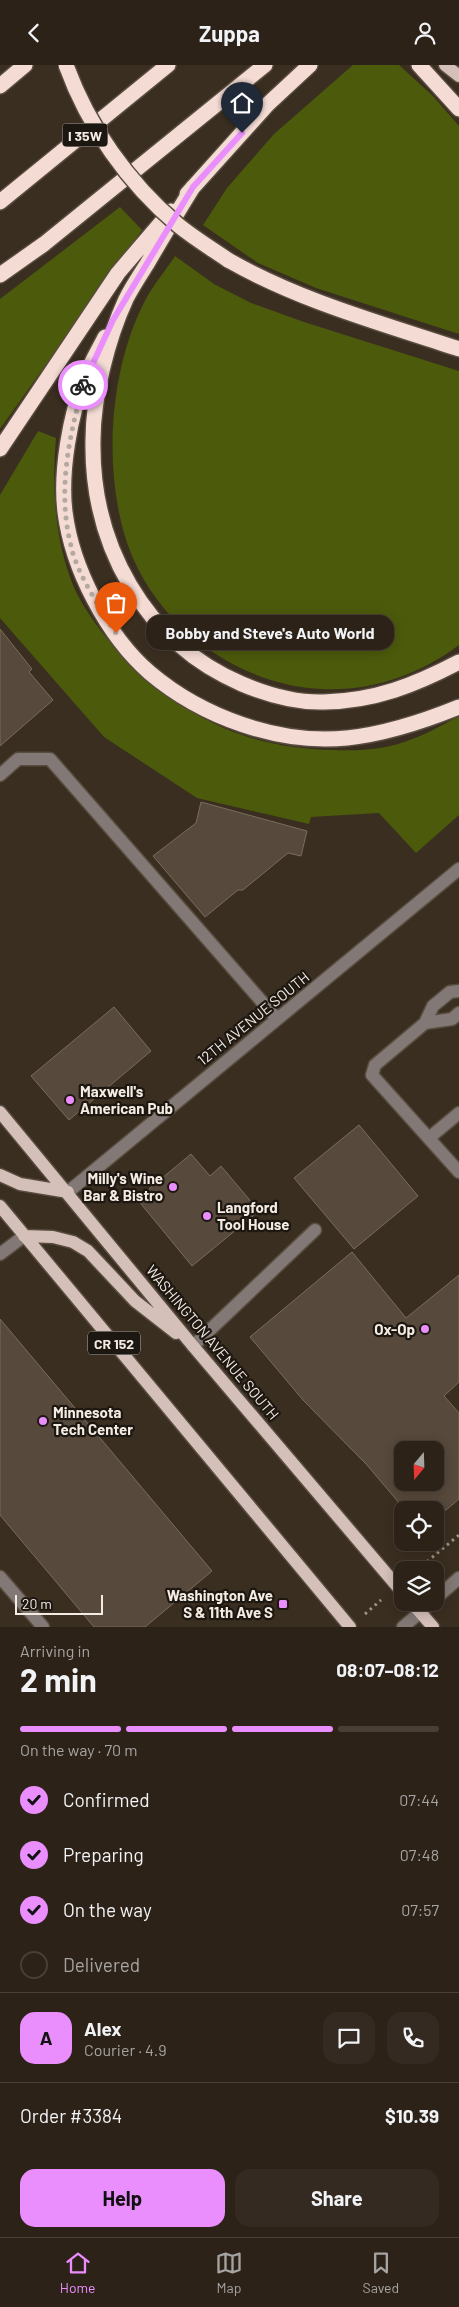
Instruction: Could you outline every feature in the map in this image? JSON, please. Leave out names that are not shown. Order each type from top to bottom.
[{"type":"highway","points":[[0,86],[25,65]]},
{"type":"highway","points":[[66,65],[78,95],[100,135],[137,184],[178,225],[228,260],[262,280],[311,300],[459,349]]},
{"type":"highway","name":"I 35W","points":[[0,202],[168,65]]},
{"type":"highway","points":[[0,275],[44,244],[265,65]]},
{"type":"highway","points":[[0,449],[118,273],[146,238],[262,111],[310,65]]},
{"type":"highway","points":[[419,65],[459,109]]},
{"type":"highway","points":[[193,187],[126,299],[84,379],[70,434],[65,475],[65,510],[71,548],[97,604],[129,650],[150,672],[192,701],[240,723],[276,734],[345,738],[381,733],[422,721],[459,707]]},
{"type":"highway","points":[[126,299],[101,372],[92,439],[98,506],[112,549],[129,585],[148,614],[178,646],[203,665],[256,690],[288,699],[324,702],[394,693],[459,662]]},
{"type":"main road","points":[[445,65],[459,76]]},
{"type":"main road","name":"WASHINGTON AVENUE SOUTH","points":[[0,1112],[68,1192],[194,1347],[394,1582]]},
{"type":"main road","points":[[0,1175],[20,1184],[68,1192]]},
{"type":"main road","name":"CR 152","points":[[0,1206],[350,1627]]},
{"type":"main road","points":[[24,1236],[53,1237],[73,1242],[88,1251],[135,1301],[194,1347]]},
{"type":"main road","points":[[419,1611],[433,1627]]},
{"type":"street","points":[[0,775],[18,759],[50,759],[277,1019]]},
{"type":"street","name":"12TH AVENUE SOUTH","points":[[68,1192],[459,869]]},
{"type":"street","points":[[459,991],[450,992],[433,1007],[424,1023],[376,1065],[372,1075],[459,1172]]},
{"type":"street","points":[[424,1023],[452,1019],[459,1013]]},
{"type":"street","points":[[428,1138],[459,1113]]},
{"type":"street","points":[[194,1347],[224,1315],[316,1230]]},
{"type":"street","points":[[0,1254],[24,1236]]},
{"type":"street","points":[[0,1577],[43,1627]]},
{"type":"street","points":[[444,1591],[459,1578]]},
{"type":"street","points":[[403,1627],[413,1611]]},
{"type":"path","points":[[428,1561],[459,1535]]},
{"type":"path","points":[[350,1627],[394,1594]]},
{"type":"green space","points":[[353,65],[399,65],[433,96],[459,126],[459,334],[316,288],[258,263],[203,225],[227,188],[274,134]]},
{"type":"green space","points":[[120,207],[142,230],[0,429],[0,299]]},
{"type":"green space","points":[[175,256],[214,284],[251,303],[304,322],[459,371],[459,645],[428,665],[376,684],[340,689],[289,685],[257,675],[227,661],[199,642],[174,619],[153,593],[136,564],[124,533],[117,505],[113,444],[114,412],[118,381],[125,351],[135,323],[147,297]]},
{"type":"green space","points":[[38,431],[56,438],[54,491],[57,526],[70,577],[87,612],[130,663],[175,701],[198,715],[248,737],[275,744],[333,750],[387,747],[418,737],[459,716],[459,815],[416,853],[379,813],[311,817],[309,824],[197,798],[104,737],[0,618],[0,495]]},
{"type":"building","points":[[0,629],[32,669],[29,672],[53,700],[0,746]]},
{"type":"building","points":[[201,802],[307,831],[301,856],[288,853],[243,890],[238,890],[205,917],[153,856],[196,823]]},
{"type":"building","points":[[114,1007],[151,1051],[69,1120],[31,1076]]},
{"type":"building","points":[[359,1125],[418,1196],[354,1249],[294,1178]]},
{"type":"building","name":"Langford Tool House","points":[[191,1154],[210,1176],[221,1166],[259,1211],[192,1266],[137,1199]]},
{"type":"building","points":[[352,1252],[406,1318],[459,1275],[459,1382],[444,1396],[459,1413],[459,1499],[446,1510],[444,1510],[444,1501],[397,1501],[367,1465],[303,1400],[250,1337]]},
{"type":"building","name":"Minnesota Tech Center","points":[[0,1319],[212,1571],[145,1627],[94,1627],[0,1515]]},
{"type":"way so far","points":[[83,385],[70,434],[65,475],[65,510],[71,548],[97,604],[116,633]]},
{"type":"place","name":"Bobby and Steve's Auto World","points":[[116,633]]},
{"type":"place","name":"Maxwell's American Pub","points":[[70,1100]]},
{"type":"place","name":"Milly's Wine Bar & Bistro","points":[[173,1187]]},
{"type":"place","name":"Langford Tool House","points":[[207,1216]]},
{"type":"place","name":"Ox-Op","points":[[425,1329]]},
{"type":"place","name":"Minnesota Tech Center","points":[[43,1421]]},
{"type":"place","name":"Washington Ave S & 11th Ave S","points":[[283,1604]]},
{"type":"route","points":[[83,385],[84,379],[113,320],[193,187],[242,133]]}]
